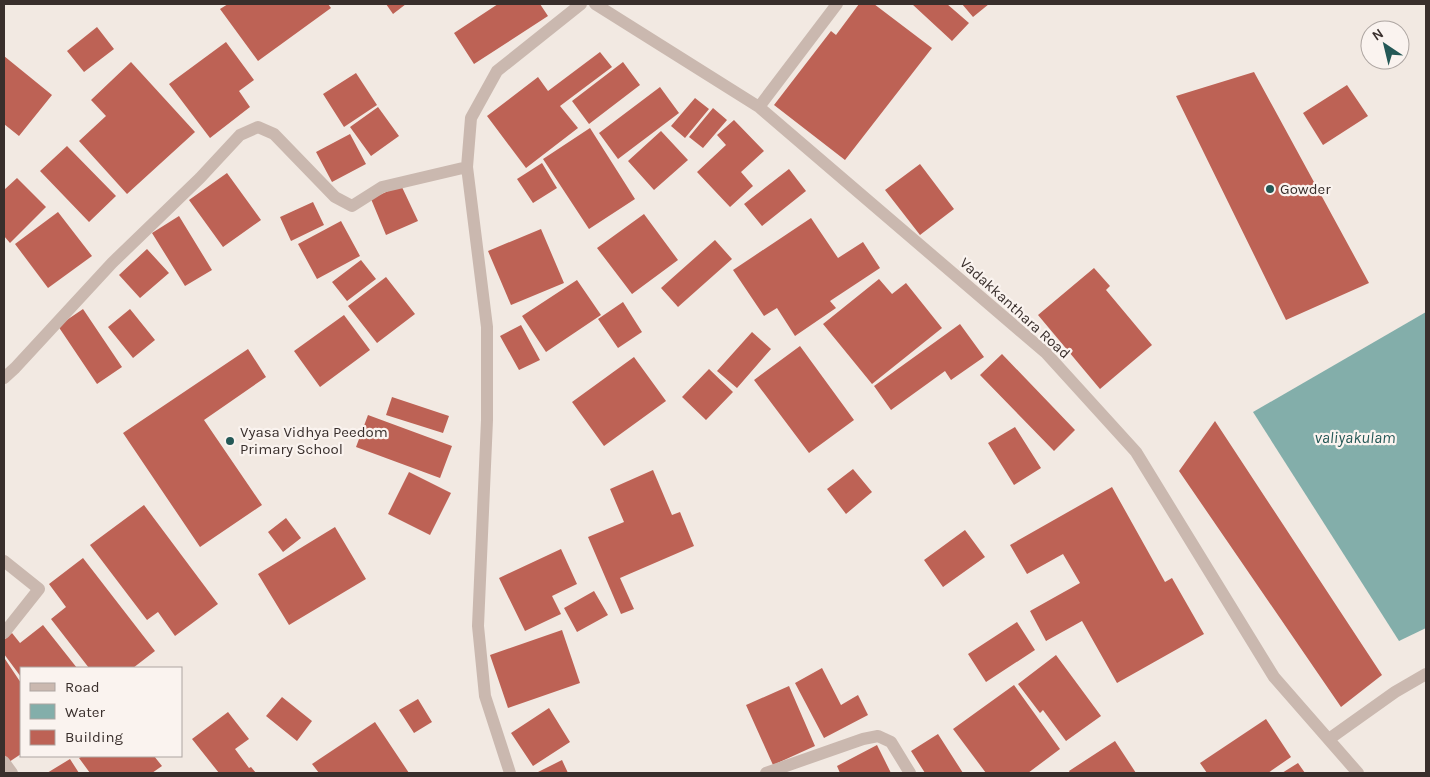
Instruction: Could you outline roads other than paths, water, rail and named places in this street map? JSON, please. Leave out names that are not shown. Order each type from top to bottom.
[{"type":"street","points":[[510,773],[485,696],[478,626],[486,430],[487,327],[466,167],[471,118],[497,71],[581,4]]},
{"type":"street","name":"Vadakkanthara Road","points":[[595,4],[758,107],[1046,353],[1136,452],[1274,677],[1358,773]]},
{"type":"street","points":[[758,107],[838,4]]},
{"type":"street","points":[[4,378],[16,368],[112,263],[200,178],[240,135],[258,127],[274,134],[335,198],[352,206],[382,187],[466,167]]},
{"type":"street","points":[[4,561],[39,589],[4,633]]},
{"type":"street","points":[[1329,739],[1395,692],[1426,674]]},
{"type":"street","points":[[766,773],[863,739],[878,736],[891,742],[910,773]]},
{"type":"street","points":[[4,762],[12,773]]},
{"type":"water","name":"valiyakulam","points":[[1426,312],[1426,628],[1399,641],[1253,412]]},
{"type":"place","name":"Gowder","points":[[1270,189]]},
{"type":"place","name":"Vyasa Vidhya Peedom Primary School","points":[[230,441]]}]
